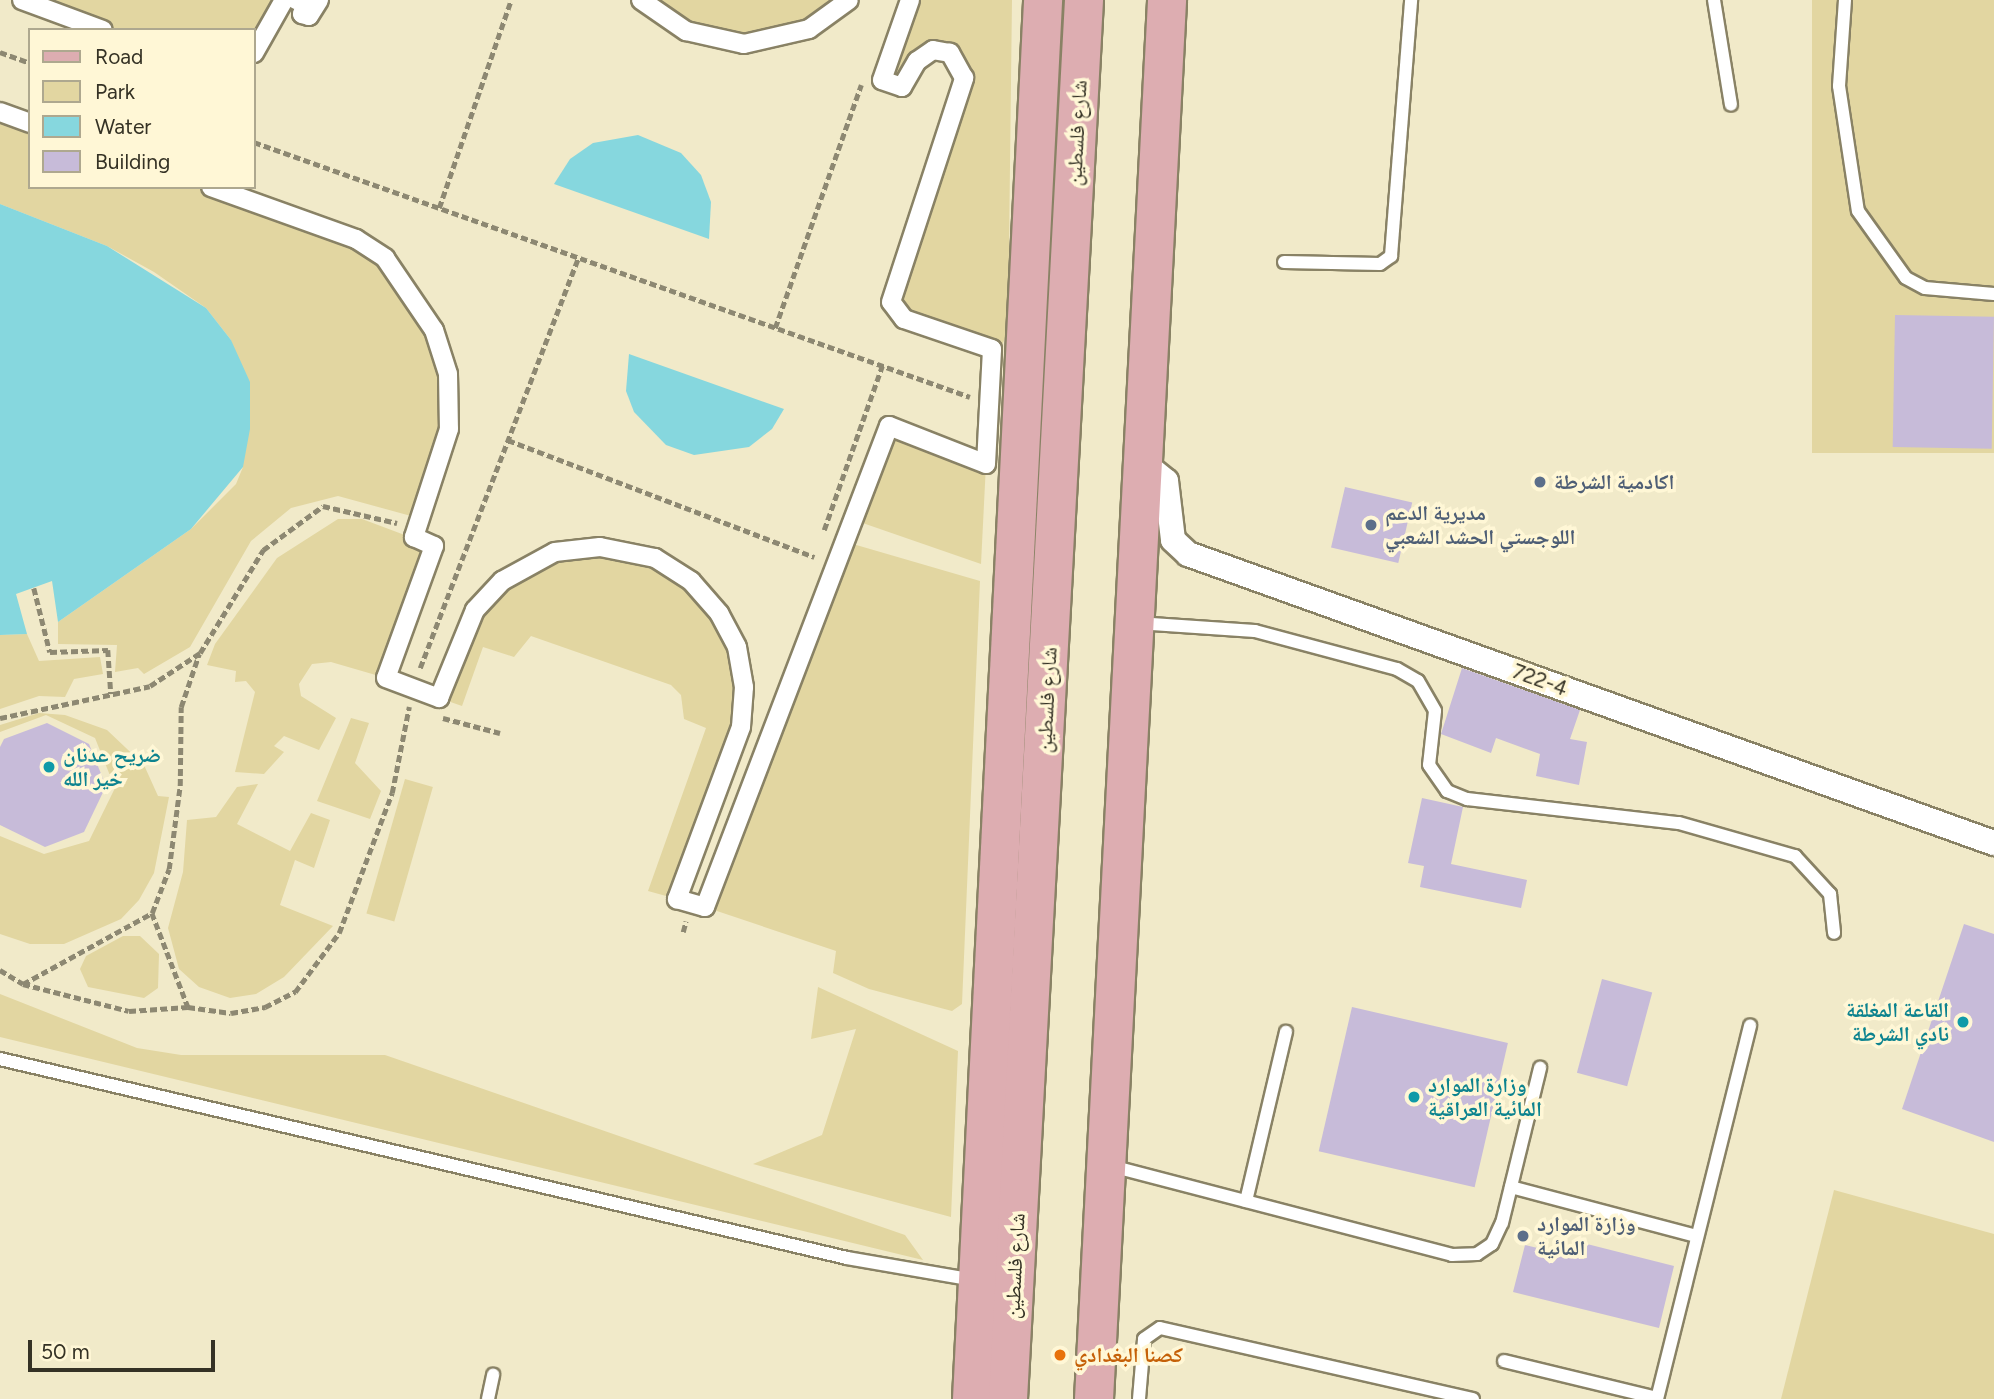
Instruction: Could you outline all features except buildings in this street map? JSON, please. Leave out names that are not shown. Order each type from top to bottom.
[{"type":"main road","points":[[972,1399],[1043,0]]},
{"type":"main road","name":"شارع فلسطين","points":[[1008,1399],[1084,0]]},
{"type":"main road","points":[[1094,1399],[1104,1164],[1137,623],[1167,0]]},
{"type":"main road","points":[[1023,385],[1067,323]]},
{"type":"main road","points":[[1020,447],[1057,517]]},
{"type":"street","points":[[22,0],[98,28]]},
{"type":"street","points":[[256,50],[285,0]]},
{"type":"street","points":[[296,0],[307,3],[302,14],[309,16],[319,0]]},
{"type":"street","points":[[641,0],[686,31],[744,44],[809,29],[849,0]]},
{"type":"street","points":[[217,189],[356,239],[385,258],[434,330],[448,374],[449,429],[414,537],[434,546],[386,678],[439,698],[475,610],[531,563],[600,547],[675,568],[729,629],[744,687],[741,727],[677,899],[705,907],[889,426],[986,464],[992,349],[904,318],[891,302],[964,78],[950,53],[933,50],[917,61],[902,87],[882,80],[910,0]]},
{"type":"street","points":[[0,112],[28,122]]},
{"type":"street","name":"722-4","points":[[1145,464],[1166,481],[1173,540],[1188,554],[1994,843]]},
{"type":"lane","points":[[1284,262],[1380,264],[1391,256],[1411,0]]},
{"type":"lane","points":[[1714,0],[1731,105]]},
{"type":"lane","points":[[1844,0],[1839,86],[1858,211],[1906,278],[1925,288],[1994,294]]},
{"type":"lane","points":[[1137,623],[1255,631],[1397,669],[1418,681],[1435,711],[1429,765],[1447,791],[1467,799],[1679,823],[1795,856],[1830,894],[1834,933]]},
{"type":"lane","points":[[1504,1361],[1657,1398],[1750,1025]]},
{"type":"lane","points":[[1245,1201],[1286,1032]]},
{"type":"lane","points":[[0,1059],[847,1258],[978,1280]]},
{"type":"lane","points":[[1104,1164],[1452,1255],[1477,1254],[1492,1244],[1511,1187],[1539,1068]]},
{"type":"lane","points":[[1511,1187],[1697,1236]]},
{"type":"lane","points":[[1139,1399],[1144,1339],[1160,1328],[1473,1399]]},
{"type":"lane","points":[[488,1399],[493,1375]]},
{"type":"path","points":[[439,208],[511,0]]},
{"type":"path","points":[[0,52],[28,62]]},
{"type":"path","points":[[775,328],[863,79]]},
{"type":"path","points":[[256,143],[989,404]]},
{"type":"path","points":[[0,970],[23,984],[129,1011],[188,1007],[230,1013],[265,1007],[295,992],[322,961],[339,933],[392,793],[412,688],[578,258]]},
{"type":"path","points":[[508,440],[814,557]]},
{"type":"path","points":[[188,1007],[152,913],[170,858],[181,707],[200,653],[263,550],[305,517],[323,506],[406,526]]},
{"type":"path","points":[[34,587],[50,652],[108,650],[111,694]]},
{"type":"path","points":[[0,719],[150,686],[200,653]]},
{"type":"path","points":[[456,721],[500,733]]},
{"type":"path","points":[[23,984],[152,913]]},
{"type":"green space","points":[[22,0],[284,0],[256,49],[256,28],[98,28]]},
{"type":"green space","points":[[641,0],[849,0],[829,17],[723,42]]},
{"type":"green space","points":[[910,0],[1012,0],[1008,332],[1001,347],[896,311],[964,78],[942,50],[902,87],[882,80]]},
{"type":"green space","points":[[1812,0],[1994,0],[1994,453],[1812,453]]},
{"type":"green space","points":[[0,112],[28,122],[28,189],[216,189],[385,258],[434,330],[449,429],[422,519],[338,496],[291,508],[251,541],[190,647],[144,674],[138,668],[115,672],[117,645],[58,644],[58,622],[191,529],[236,484],[243,467],[231,340],[206,308],[154,272],[107,246],[0,204]]},
{"type":"green space","points":[[889,426],[986,464],[981,564],[854,520]]},
{"type":"green space","points":[[338,519],[362,519],[434,546],[386,678],[331,662],[312,664],[299,684],[301,696],[336,718],[319,750],[284,736],[274,746],[284,752],[264,774],[235,772],[255,692],[246,681],[235,682],[236,671],[207,665],[215,644],[277,558]]},
{"type":"green space","points":[[846,542],[980,581],[962,1004],[952,1011],[869,989],[833,973],[836,951],[705,907]]},
{"type":"green space","points":[[555,552],[655,558],[729,629],[744,706],[677,899],[648,891],[706,728],[684,719],[681,695],[671,685],[531,636],[514,657],[483,647],[462,706],[439,698],[475,610]]},
{"type":"green space","points":[[27,634],[39,661],[100,657],[103,674],[74,679],[65,697],[39,696],[0,709],[0,635]]},
{"type":"green space","points":[[39,713],[65,715],[107,730],[144,765],[158,796],[169,797],[154,873],[139,900],[121,919],[64,944],[30,944],[0,934],[0,836],[44,854],[89,841],[115,788],[95,738],[46,715],[0,732],[0,725]]},
{"type":"green space","points":[[351,718],[369,723],[355,763],[381,791],[370,819],[317,801]]},
{"type":"green space","points":[[405,779],[433,787],[394,922],[366,914]]},
{"type":"green space","points":[[258,784],[237,824],[290,851],[311,813],[330,820],[314,868],[295,860],[280,905],[333,926],[284,977],[256,994],[230,998],[199,987],[179,969],[168,928],[183,872],[187,820],[216,817],[237,787]]},
{"type":"green space","points":[[123,936],[140,936],[159,954],[158,988],[144,998],[88,987],[80,969],[86,956]]},
{"type":"green space","points":[[818,987],[958,1051],[951,1217],[753,1164],[822,1135],[856,1029],[811,1039]]},
{"type":"green space","points":[[0,994],[137,1048],[181,1055],[385,1055],[905,1235],[923,1260],[0,1037]]},
{"type":"green space","points":[[1834,1190],[1994,1234],[1994,1399],[1781,1399]]},
{"type":"water","points":[[638,135],[681,153],[701,175],[711,202],[709,239],[554,184],[570,159],[593,143]]},
{"type":"water","points":[[0,204],[107,246],[206,308],[231,340],[250,382],[250,429],[243,467],[191,529],[58,622],[52,581],[16,594],[27,634],[0,635]]},
{"type":"water","points":[[629,354],[784,409],[772,429],[749,447],[694,455],[666,445],[634,412],[626,391]]},
{"type":"place","name":"اكادمية الشرطة","points":[[1540,482]]},
{"type":"place","name":"مديرية الدعم اللوجستي الحشد الشعبي","points":[[1371,525]]},
{"type":"place","name":"ضريح عدنان خير الله","points":[[49,767]]},
{"type":"place","name":"القاعة المغلقة نادي الشرطة","points":[[1963,1022]]},
{"type":"place","name":"وزارة الموارد المائية العراقية","points":[[1414,1097]]},
{"type":"place","name":"وزارة الموارد المائية","points":[[1523,1236]]},
{"type":"place","name":"كصنا البغدادي","points":[[1060,1355]]}]
